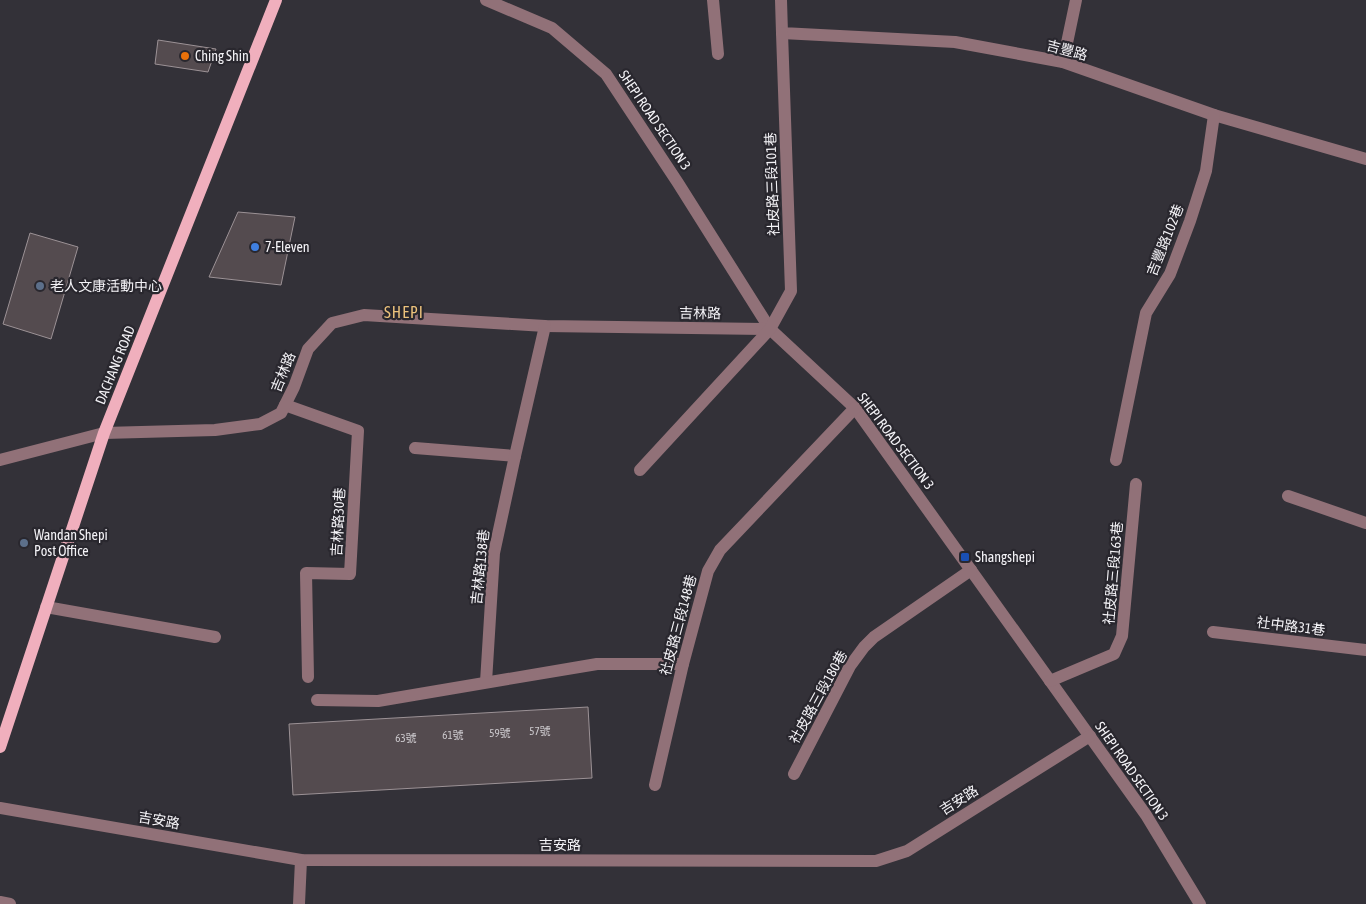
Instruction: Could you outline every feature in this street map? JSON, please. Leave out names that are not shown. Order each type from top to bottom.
[{"type":"main road","name":"DACHANG ROAD","points":[[0,747],[104,433],[276,0]]},
{"type":"street","name":"SHEPI ROAD SECTION 3","points":[[486,0],[552,28],[606,74],[678,183],[770,329],[855,408],[1146,815],[1200,904]]},
{"type":"street","points":[[713,0],[718,54]]},
{"type":"street","points":[[781,0],[782,33]]},
{"type":"street","points":[[1063,62],[1076,0]]},
{"type":"street","name":"社皮路三段101巷","points":[[640,470],[770,329],[791,291],[782,33]]},
{"type":"street","name":"吉豐路","points":[[782,33],[955,42],[1063,62],[1214,115],[1366,158]]},
{"type":"street","name":"吉豐路102巷","points":[[1116,460],[1146,313],[1170,274],[1190,221],[1206,171],[1214,115]]},
{"type":"street","name":"吉林路","points":[[0,460],[104,433],[216,430],[260,424],[280,413],[294,387],[308,349],[332,323],[364,315],[545,326],[770,329]]},
{"type":"street","name":"吉林路138巷","points":[[486,682],[494,553],[545,326]]},
{"type":"street","name":"吉林路30巷","points":[[285,405],[358,431],[350,574],[306,573],[308,678]]},
{"type":"street","name":"社皮路三段148巷","points":[[655,785],[683,664],[708,571],[720,550],[855,408]]},
{"type":"street","points":[[415,448],[515,456]]},
{"type":"street","name":"社皮路三段163巷","points":[[1050,681],[1114,654],[1122,636],[1136,484]]},
{"type":"street","points":[[1288,496],[1366,523]]},
{"type":"street","name":"社皮路三段180巷","points":[[794,774],[850,666],[864,647],[874,637],[971,570]]},
{"type":"street","points":[[46,607],[215,637]]},
{"type":"street","name":"社中路31巷","points":[[1213,632],[1366,650]]},
{"type":"street","points":[[317,700],[378,701],[597,664],[683,664]]},
{"type":"street","name":"吉安路","points":[[0,808],[301,860],[876,861],[907,850],[1090,736]]},
{"type":"street","points":[[299,904],[301,860]]},
{"type":"street","points":[[0,902],[10,904]]},
{"type":"building","name":"Ching Shin","points":[[158,40],[216,49],[208,72],[155,64]]},
{"type":"building","name":"7-Eleven","points":[[238,212],[295,217],[281,285],[209,277]]},
{"type":"building","name":"老人文康活動中心","points":[[30,233],[78,247],[51,339],[3,324]]},
{"type":"building","points":[[588,707],[592,778],[293,795],[289,724]]},
{"type":"place","name":"Ching Shin","points":[[185,56]]},
{"type":"place","name":"7-Eleven","points":[[255,247]]},
{"type":"place","name":"老人文康活動中心","points":[[40,286]]},
{"type":"place","name":"Wandan Shepi Post Office","points":[[24,543]]},
{"type":"place","name":"Shangshepi","points":[[965,557]]},
{"type":"district","name":"SHEPI","points":[[404,312]]}]
